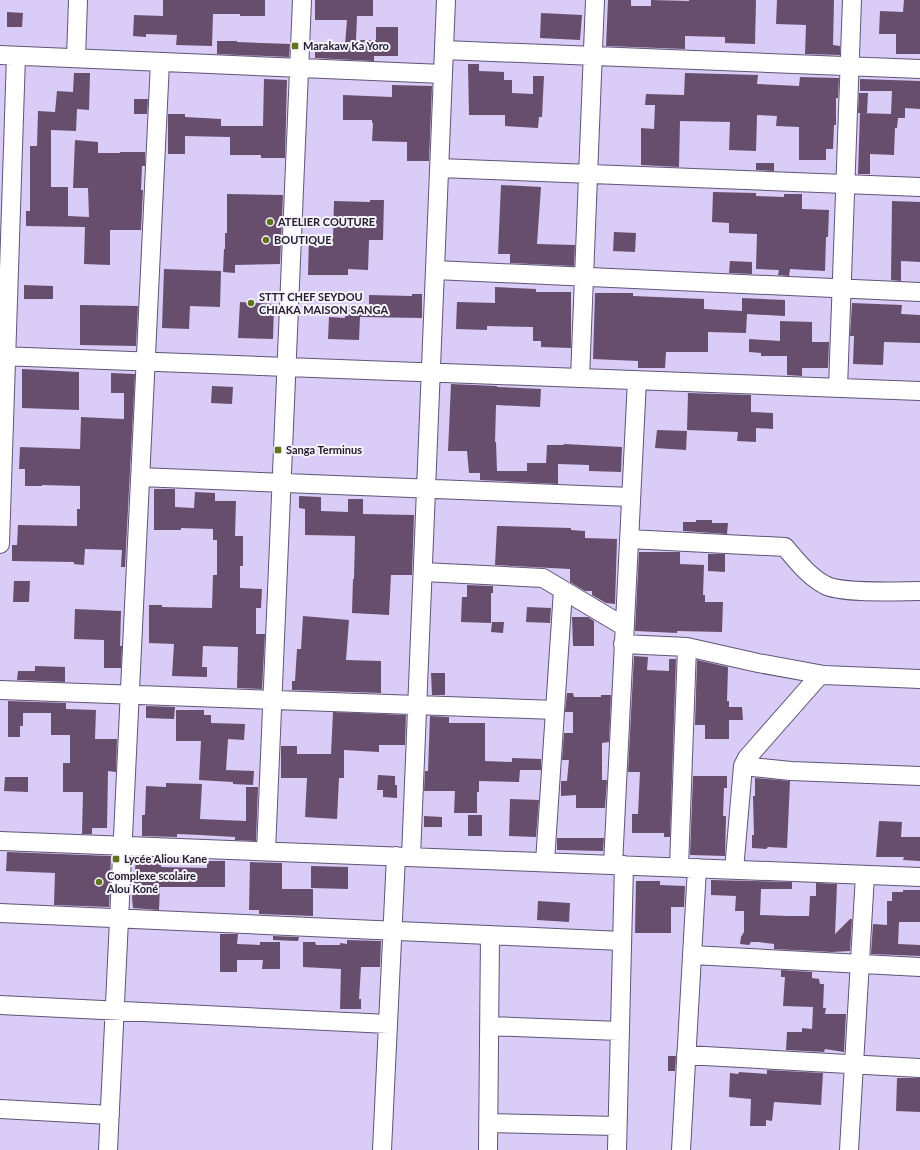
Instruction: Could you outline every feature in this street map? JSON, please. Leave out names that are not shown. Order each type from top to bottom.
[{"type":"street","points":[[76,58],[78,0]]},
{"type":"street","points":[[266,851],[302,0]]},
{"type":"street","points":[[382,1150],[393,931],[404,856],[418,705],[446,0]]},
{"type":"street","points":[[580,378],[594,0]]},
{"type":"street","points":[[838,388],[852,0]]},
{"type":"street","points":[[444,50],[920,69]]},
{"type":"street","points":[[0,544],[8,55],[443,74]]},
{"type":"street","points":[[108,1150],[160,62]]},
{"type":"street","points":[[439,168],[920,187]]},
{"type":"street","points":[[435,270],[920,292]]},
{"type":"street","points":[[3,356],[920,391]]},
{"type":"street","points":[[616,1150],[622,941],[618,865],[624,635],[637,380]]},
{"type":"street","points":[[140,477],[631,497]]},
{"type":"street","points":[[629,539],[785,547],[810,575],[826,586],[849,590],[920,591]]},
{"type":"street","points":[[423,572],[543,578],[563,590],[624,635],[820,675],[920,679]]},
{"type":"street","points":[[545,862],[563,590]]},
{"type":"street","points":[[679,867],[687,647]]},
{"type":"street","points":[[734,870],[743,766],[747,758],[820,675]]},
{"type":"street","points":[[0,690],[555,710]]},
{"type":"street","points":[[743,766],[791,771],[920,776]]},
{"type":"street","points":[[0,841],[920,877]]},
{"type":"street","points":[[685,1150],[681,1150],[697,868]]},
{"type":"street","points":[[849,1150],[865,875]]},
{"type":"street","points":[[0,913],[622,941]]},
{"type":"street","points":[[488,1150],[490,935]]},
{"type":"street","points":[[692,955],[920,967]]},
{"type":"street","points":[[0,1005],[388,1024]]},
{"type":"street","points":[[489,1026],[620,1031]]},
{"type":"street","points":[[686,1055],[920,1068]]},
{"type":"street","points":[[0,1109],[110,1115]]},
{"type":"street","points":[[488,1123],[617,1126]]},
{"type":"building","points":[[163,0],[265,0],[265,16],[213,14],[212,46],[176,45],[177,35],[146,34],[146,37],[133,36],[134,15],[163,16]]},
{"type":"building","points":[[315,0],[373,0],[373,16],[357,16],[356,40],[376,40],[376,27],[398,27],[398,56],[374,56],[374,61],[315,58],[315,45],[345,45],[347,20],[315,20]]},
{"type":"building","points":[[608,0],[631,0],[631,6],[651,6],[651,0],[756,0],[755,44],[725,43],[725,37],[685,36],[685,49],[606,46]]},
{"type":"building","points":[[777,0],[834,0],[833,45],[840,46],[840,55],[805,54],[806,25],[776,24]]},
{"type":"building","points":[[904,0],[920,0],[920,54],[896,54],[896,34],[879,34],[880,11],[903,12]]},
{"type":"building","points":[[7,12],[23,13],[22,27],[7,27]]},
{"type":"building","points":[[541,13],[582,15],[580,40],[540,38]]},
{"type":"building","points":[[217,41],[290,44],[289,57],[217,54]]},
{"type":"building","points":[[468,64],[479,64],[479,71],[504,72],[504,80],[512,80],[512,93],[533,94],[533,76],[544,76],[542,117],[539,117],[538,128],[505,126],[505,115],[469,115]]},
{"type":"building","points":[[74,73],[90,73],[89,110],[77,109],[76,131],[51,130],[51,187],[68,187],[68,216],[89,217],[88,188],[73,188],[75,140],[98,142],[98,153],[145,152],[145,166],[142,166],[141,190],[143,190],[141,230],[110,230],[110,265],[84,264],[85,227],[26,226],[26,211],[30,211],[30,146],[37,146],[38,111],[55,112],[57,91],[73,92]]},
{"type":"building","points":[[685,73],[758,75],[757,84],[799,86],[800,77],[839,78],[838,98],[836,98],[836,125],[834,125],[833,149],[826,149],[826,160],[799,160],[799,127],[776,126],[777,116],[757,115],[756,151],[729,150],[730,122],[680,121],[679,167],[641,165],[641,128],[654,129],[655,105],[645,105],[646,94],[684,95]]},
{"type":"building","points":[[264,79],[287,80],[285,158],[261,158],[261,155],[230,155],[230,137],[185,136],[185,154],[168,154],[168,114],[185,114],[185,117],[221,119],[221,126],[263,126]]},
{"type":"building","points":[[860,79],[920,81],[920,109],[905,108],[905,118],[898,118],[897,128],[895,128],[894,155],[870,154],[870,174],[858,174],[860,113],[891,114],[892,91],[860,91]]},
{"type":"building","points":[[392,85],[432,86],[429,161],[407,161],[407,142],[372,141],[372,120],[343,120],[343,95],[392,97]]},
{"type":"building","points":[[859,93],[868,93],[867,113],[858,113]]},
{"type":"building","points":[[134,99],[148,99],[147,114],[134,114]]},
{"type":"building","points":[[756,163],[774,163],[774,171],[756,170]]},
{"type":"building","points":[[501,185],[541,187],[537,244],[575,245],[574,266],[510,263],[510,254],[498,254]]},
{"type":"building","points":[[713,192],[756,193],[756,196],[784,197],[784,194],[802,194],[802,209],[829,210],[828,237],[826,237],[825,271],[790,269],[789,276],[778,275],[779,270],[756,269],[757,234],[729,233],[729,223],[712,222]]},
{"type":"building","points":[[227,194],[283,195],[280,264],[235,265],[235,273],[223,272],[225,233],[227,233]]},
{"type":"building","points":[[370,200],[384,200],[383,240],[369,240],[368,270],[348,269],[348,275],[308,275],[309,236],[333,237],[334,201],[370,202]]},
{"type":"building","points":[[892,201],[920,202],[920,262],[901,261],[901,281],[891,280]]},
{"type":"building","points":[[614,232],[636,233],[635,252],[613,251]]},
{"type":"building","points":[[730,261],[752,262],[752,274],[729,273]]},
{"type":"building","points":[[164,269],[221,271],[220,307],[190,306],[189,329],[162,328]]},
{"type":"building","points":[[24,285],[53,286],[53,299],[24,299]]},
{"type":"building","points":[[495,287],[536,289],[536,292],[571,292],[571,348],[541,347],[541,341],[533,341],[533,327],[487,326],[487,330],[456,329],[457,302],[495,303]]},
{"type":"building","points":[[595,293],[633,293],[633,296],[704,299],[704,309],[742,311],[742,298],[785,300],[785,316],[747,314],[746,333],[708,332],[708,352],[666,352],[665,368],[638,368],[638,361],[593,359]]},
{"type":"building","points":[[412,294],[422,294],[422,318],[360,317],[359,340],[328,339],[329,317],[345,318],[346,306],[369,306],[369,295],[412,296]]},
{"type":"building","points":[[240,302],[274,304],[273,339],[238,338]]},
{"type":"building","points":[[852,303],[902,305],[901,314],[920,315],[920,343],[884,342],[883,365],[853,364],[854,336],[850,336]]},
{"type":"building","points":[[80,305],[138,306],[136,346],[80,345]]},
{"type":"building","points":[[780,321],[812,322],[812,342],[829,342],[828,368],[802,368],[802,376],[787,375],[787,356],[761,356],[761,353],[749,352],[749,339],[780,341]]},
{"type":"building","points":[[22,369],[79,372],[79,410],[22,408]]},
{"type":"building","points":[[111,373],[135,374],[125,567],[121,567],[122,550],[85,549],[84,565],[74,564],[74,562],[12,561],[12,545],[17,545],[18,525],[77,526],[77,509],[80,509],[80,486],[25,486],[25,469],[19,469],[20,447],[80,449],[81,417],[124,419],[124,393],[111,393]]},
{"type":"building","points":[[451,384],[541,389],[540,407],[496,405],[495,442],[497,471],[527,471],[527,463],[546,463],[547,445],[564,444],[622,447],[621,472],[589,471],[589,465],[558,464],[558,484],[480,480],[480,473],[469,473],[467,451],[448,451]]},
{"type":"building","points":[[212,386],[233,387],[232,404],[211,403]]},
{"type":"building","points":[[688,393],[751,395],[751,412],[773,413],[773,429],[756,428],[756,442],[737,441],[738,432],[687,430]]},
{"type":"building","points":[[657,430],[687,431],[686,450],[655,448]]},
{"type":"building","points":[[154,489],[175,489],[175,507],[194,508],[195,492],[215,493],[215,501],[236,501],[235,536],[243,536],[243,566],[240,566],[240,588],[262,589],[261,608],[256,608],[256,634],[265,634],[262,689],[237,688],[238,647],[203,646],[202,667],[207,667],[207,677],[172,676],[174,644],[149,643],[149,605],[162,605],[162,607],[212,608],[213,575],[217,575],[217,540],[213,540],[213,529],[181,528],[181,530],[154,530]]},
{"type":"building","points":[[299,496],[321,497],[321,511],[348,512],[348,499],[363,499],[363,514],[414,515],[412,575],[391,575],[389,615],[352,613],[355,536],[305,535],[305,509],[299,508]]},
{"type":"building","points":[[696,520],[712,520],[712,523],[728,523],[727,534],[683,531],[683,522],[696,522]]},
{"type":"building","points":[[497,526],[571,528],[571,530],[585,531],[585,538],[617,539],[615,604],[606,603],[592,595],[592,591],[585,591],[570,582],[570,569],[495,565]]},
{"type":"building","points":[[639,552],[680,552],[680,564],[704,565],[703,595],[705,595],[705,602],[723,602],[722,632],[677,631],[677,633],[635,631]]},
{"type":"building","points":[[708,554],[725,554],[725,572],[708,571]]},
{"type":"building","points":[[14,581],[30,581],[29,602],[13,602]]},
{"type":"building","points":[[467,585],[493,586],[493,593],[491,593],[491,623],[461,622],[462,597],[467,597]]},
{"type":"building","points":[[527,607],[551,608],[550,623],[526,622]]},
{"type":"building","points":[[75,609],[121,611],[121,668],[104,668],[104,640],[74,639]]},
{"type":"building","points":[[303,616],[349,620],[346,660],[381,661],[381,693],[292,690],[292,681],[295,681],[297,649],[301,649]]},
{"type":"building","points":[[572,617],[588,617],[594,621],[594,646],[573,646]]},
{"type":"building","points":[[492,622],[504,622],[503,633],[491,632]]},
{"type":"building","points":[[634,656],[648,657],[647,670],[669,671],[669,659],[676,659],[670,837],[664,837],[664,833],[632,833],[632,814],[638,814],[640,772],[628,772]]},
{"type":"building","points":[[697,660],[728,667],[727,701],[729,701],[729,707],[742,707],[743,720],[729,720],[729,739],[705,739],[705,725],[695,725]]},
{"type":"building","points":[[35,666],[65,667],[65,682],[17,680],[18,671],[35,671]]},
{"type":"building","points":[[431,673],[445,673],[445,695],[432,695]]},
{"type":"building","points":[[567,693],[573,693],[574,697],[601,697],[601,695],[611,695],[609,742],[602,743],[602,780],[607,780],[605,808],[576,808],[576,795],[561,796],[561,781],[567,781],[569,760],[562,760],[564,733],[573,733],[573,712],[565,712]]},
{"type":"building","points":[[8,701],[66,703],[66,709],[96,710],[95,739],[117,739],[116,772],[108,771],[107,828],[92,828],[92,834],[82,834],[83,792],[63,792],[63,763],[70,763],[70,735],[51,735],[51,713],[23,713],[23,726],[20,726],[20,737],[8,737]]},
{"type":"building","points":[[146,706],[175,707],[174,719],[146,718]]},
{"type":"building","points":[[176,710],[204,710],[204,715],[211,715],[211,723],[245,724],[244,740],[228,739],[226,770],[254,771],[253,785],[199,780],[201,741],[176,741]]},
{"type":"building","points":[[333,712],[406,715],[405,745],[379,745],[379,752],[344,750],[344,778],[339,778],[337,819],[305,817],[307,778],[281,778],[281,746],[297,746],[297,754],[331,754]]},
{"type":"building","points":[[430,716],[449,717],[449,723],[485,723],[485,761],[512,762],[512,758],[541,759],[541,770],[520,770],[519,782],[479,781],[479,792],[477,792],[477,813],[454,813],[455,791],[424,791],[425,771],[428,771]]},
{"type":"building","points":[[378,775],[395,776],[397,798],[383,797],[383,790],[377,790]]},
{"type":"building","points":[[693,776],[727,776],[727,788],[724,788],[723,816],[726,816],[725,856],[690,855]]},
{"type":"building","points":[[5,777],[28,777],[28,792],[4,791]]},
{"type":"building","points":[[755,778],[790,781],[787,848],[752,848],[752,835],[754,835],[753,796],[755,796]]},
{"type":"building","points":[[166,783],[202,784],[200,819],[246,821],[246,787],[258,787],[256,841],[235,840],[235,837],[200,835],[177,834],[177,837],[142,836],[142,815],[145,815],[146,786],[166,787]]},
{"type":"building","points":[[510,799],[539,800],[536,837],[509,836]]},
{"type":"building","points":[[468,815],[482,815],[482,836],[468,836]]},
{"type":"building","points":[[424,816],[442,817],[442,827],[424,827]]},
{"type":"building","points":[[879,821],[902,822],[901,837],[920,837],[920,861],[903,860],[904,857],[876,857]]},
{"type":"building","points":[[557,838],[604,838],[603,851],[557,850]]},
{"type":"building","points":[[7,852],[111,856],[109,907],[54,905],[55,873],[6,871]]},
{"type":"building","points":[[144,858],[161,860],[161,867],[207,868],[207,861],[225,861],[225,887],[160,887],[159,910],[133,908],[132,898],[136,860]]},
{"type":"building","points":[[250,862],[282,863],[282,889],[313,889],[313,916],[259,914],[259,910],[249,910]]},
{"type":"building","points":[[311,866],[348,867],[348,889],[311,888]]},
{"type":"building","points":[[711,880],[792,882],[792,889],[761,889],[760,915],[787,916],[809,916],[810,896],[816,896],[816,883],[837,884],[835,934],[850,919],[852,919],[850,951],[832,952],[774,949],[774,944],[758,942],[751,942],[749,945],[740,944],[741,937],[744,932],[744,911],[735,911],[736,896],[711,895]]},
{"type":"building","points":[[636,881],[660,881],[660,885],[685,886],[684,907],[671,907],[671,933],[635,933]]},
{"type":"building","points":[[903,890],[920,890],[920,922],[899,922],[898,944],[920,945],[920,956],[871,954],[873,924],[887,925],[887,901],[892,901],[892,892],[903,892]]},
{"type":"building","points":[[538,901],[570,903],[569,922],[537,920]]},
{"type":"building","points":[[220,934],[238,934],[237,944],[260,945],[260,942],[280,942],[280,969],[262,969],[263,960],[237,960],[237,972],[220,972]]},
{"type":"building","points":[[273,936],[299,937],[298,941],[273,940]]},
{"type":"building","points":[[347,940],[381,941],[380,967],[361,967],[359,999],[361,999],[361,1009],[340,1009],[341,969],[303,967],[303,942],[315,942],[316,945],[340,945],[340,943],[347,944]]},
{"type":"building","points":[[781,970],[812,972],[812,978],[819,979],[820,984],[824,984],[823,1008],[826,1008],[825,1014],[846,1014],[844,1052],[825,1049],[824,1052],[786,1050],[787,1032],[802,1032],[802,1028],[812,1029],[813,1007],[783,1006],[785,977],[781,977]]},
{"type":"building","points":[[668,1056],[676,1056],[675,1071],[668,1071]]},
{"type":"building","points":[[767,1070],[823,1073],[821,1105],[774,1102],[772,1121],[766,1120],[766,1126],[750,1126],[751,1099],[729,1097],[730,1073],[738,1074],[739,1072],[767,1074]]},
{"type":"building","points":[[897,1078],[920,1078],[920,1112],[896,1111]]},
{"type":"place","name":"Marakaw Ka Yoro","points":[[295,46]]},
{"type":"place","name":"ATELIER COUTURE","points":[[270,222]]},
{"type":"place","name":"BOUTIQUE","points":[[266,240]]},
{"type":"place","name":"STTT CHEF SEYDOU CHIAKA MAISON SANGA","points":[[251,303]]},
{"type":"place","name":"Sanga Terminus","points":[[278,450]]},
{"type":"place","name":"Lycée Aliou Kane","points":[[116,859]]},
{"type":"place","name":"Complexe scolaire Alou Koné","points":[[99,882]]}]
